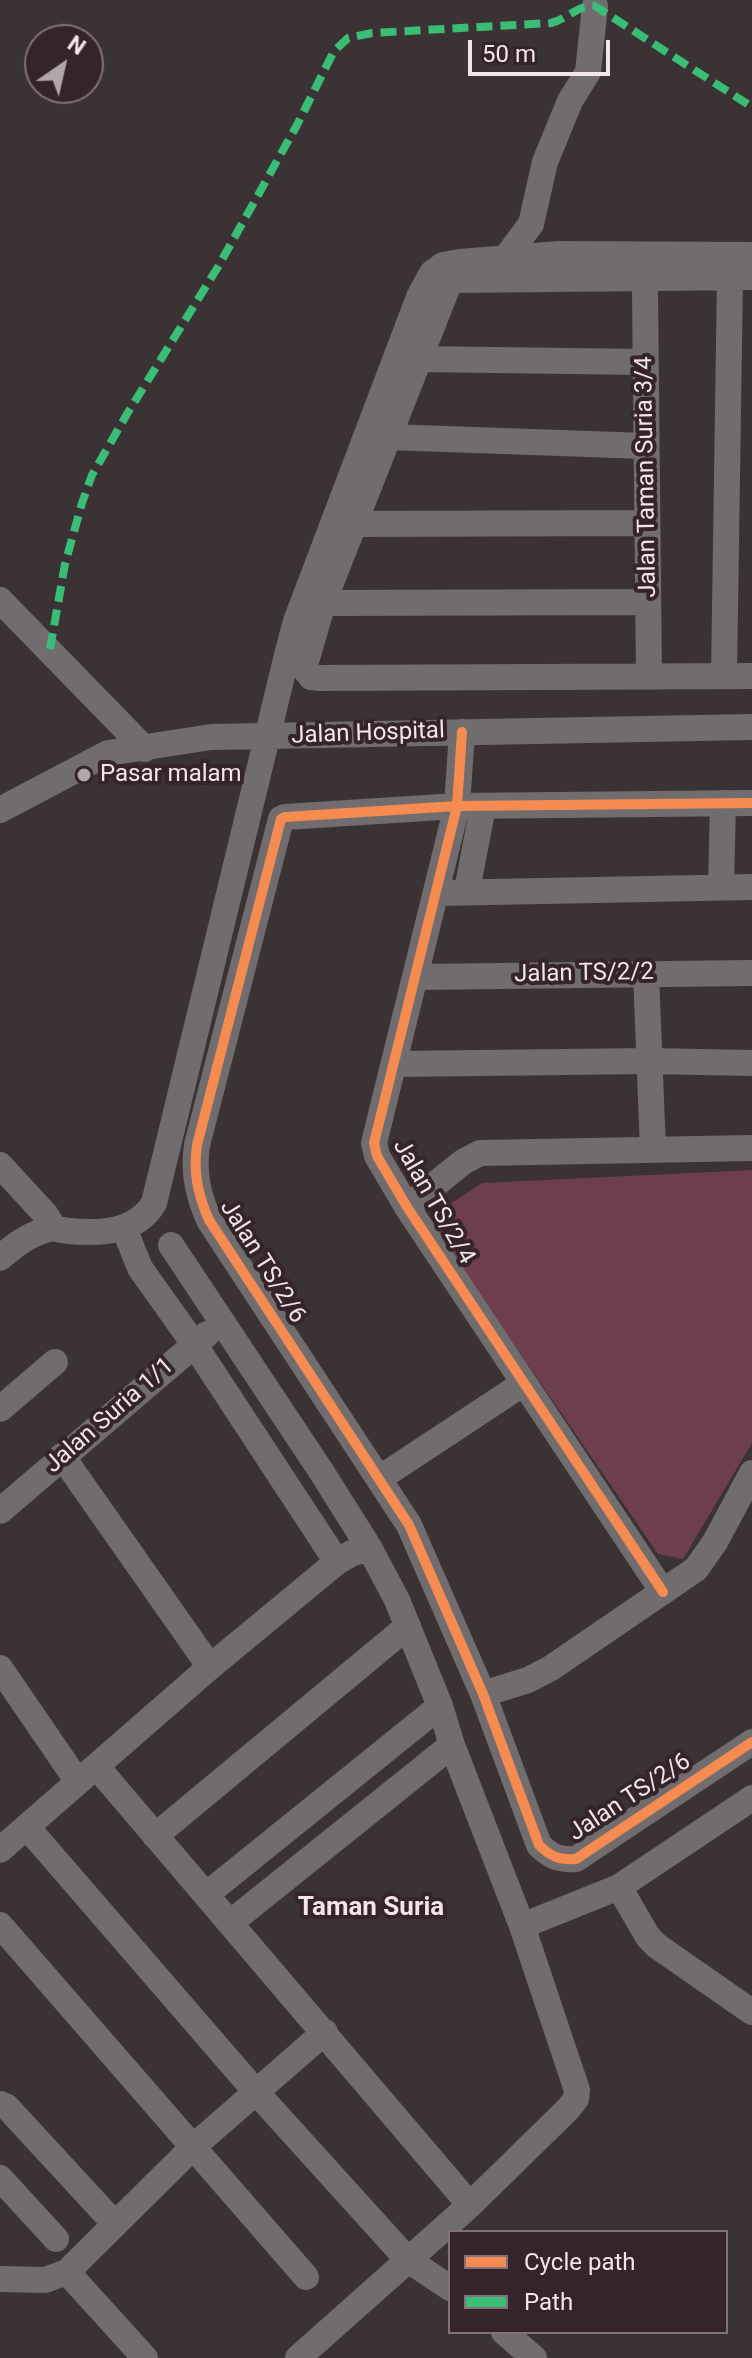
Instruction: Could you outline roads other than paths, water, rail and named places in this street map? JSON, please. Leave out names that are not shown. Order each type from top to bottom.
[{"type":"street","points":[[507,256],[531,224],[545,162],[570,101],[588,72],[595,6]]},
{"type":"street","points":[[0,1258],[20,1240],[54,1228],[68,1231],[134,1225],[154,1203],[296,621],[425,284],[432,273],[443,265],[507,256],[637,253],[752,255]]},
{"type":"street","points":[[724,675],[741,278],[454,280],[448,286],[323,603],[304,668],[311,677],[320,678],[752,676]]},
{"type":"street","name":"Jalan Taman Suria 3/4","points":[[648,279],[645,285],[645,362],[649,676]]},
{"type":"street","points":[[419,359],[645,362]]},
{"type":"street","points":[[388,437],[646,446]]},
{"type":"street","points":[[354,524],[647,523]]},
{"type":"street","points":[[0,600],[145,749]]},
{"type":"street","points":[[323,603],[648,602]]},
{"type":"street","name":"Jalan Hospital","points":[[0,810],[108,753],[211,737],[752,727]]},
{"type":"street","name":"Jalan TS/2/4","points":[[462,732],[470,806],[438,893],[374,1143],[377,1156],[407,1207],[663,1592]]},
{"type":"street","points":[[721,886],[723,803]]},
{"type":"street","name":"Jalan TS/2/6","points":[[752,803],[470,806],[281,819],[195,1154],[199,1198],[209,1220],[415,1536],[483,1694],[539,1845],[550,1856],[561,1860],[576,1859],[752,1742]]},
{"type":"street","points":[[467,890],[470,806]]},
{"type":"street","points":[[438,893],[467,890],[752,887]]},
{"type":"street","points":[[646,973],[653,1150]]},
{"type":"street","name":"Jalan TS/2/2","points":[[417,977],[752,973]]},
{"type":"street","points":[[395,1064],[752,1063]]},
{"type":"street","points":[[407,1207],[463,1162],[480,1153],[752,1148]]},
{"type":"street","points":[[0,1165],[54,1228]]},
{"type":"street","points":[[124,1228],[140,1268],[194,1344],[337,1562]]},
{"type":"street","points":[[171,1245],[370,1549],[408,1626],[522,1926],[577,2090],[576,2099],[568,2109],[470,2205],[298,2358]]},
{"type":"street","name":"Jalan Suria 1/1","points":[[0,1511],[222,1323]]},
{"type":"street","points":[[0,1409],[55,1362]]},
{"type":"street","points":[[380,1478],[524,1383]]},
{"type":"street","points":[[62,1456],[210,1667]]},
{"type":"street","points":[[483,1694],[528,1680],[551,1668],[696,1569],[752,1473]]},
{"type":"street","points":[[0,1850],[210,1667],[337,1562],[352,1553],[370,1549]]},
{"type":"street","points":[[155,1836],[408,1626]]},
{"type":"street","points":[[0,1668],[87,1775],[155,1836],[207,1894],[470,2205]]},
{"type":"street","points":[[207,1894],[440,1706]]},
{"type":"street","points":[[230,1923],[452,1745]]},
{"type":"street","points":[[522,1926],[619,1887],[752,1798]]},
{"type":"street","points":[[27,1827],[256,2092],[408,2260],[448,2287]]},
{"type":"street","points":[[619,1887],[643,1929],[657,1946],[752,2012]]},
{"type":"street","points":[[0,1925],[306,2277]]},
{"type":"street","points":[[0,2279],[45,2280],[67,2272],[193,2147],[325,2032]]},
{"type":"street","points":[[0,2104],[7,2107],[114,2223]]},
{"type":"street","points":[[0,2178],[56,2239]]},
{"type":"street","points":[[67,2272],[145,2358]]},
{"type":"street","points":[[506,2334],[534,2358]]},
{"type":"place","name":"Pasar malam","points":[[84,775]]},
{"type":"district","name":"Taman Suria","points":[[371,1908]]}]
